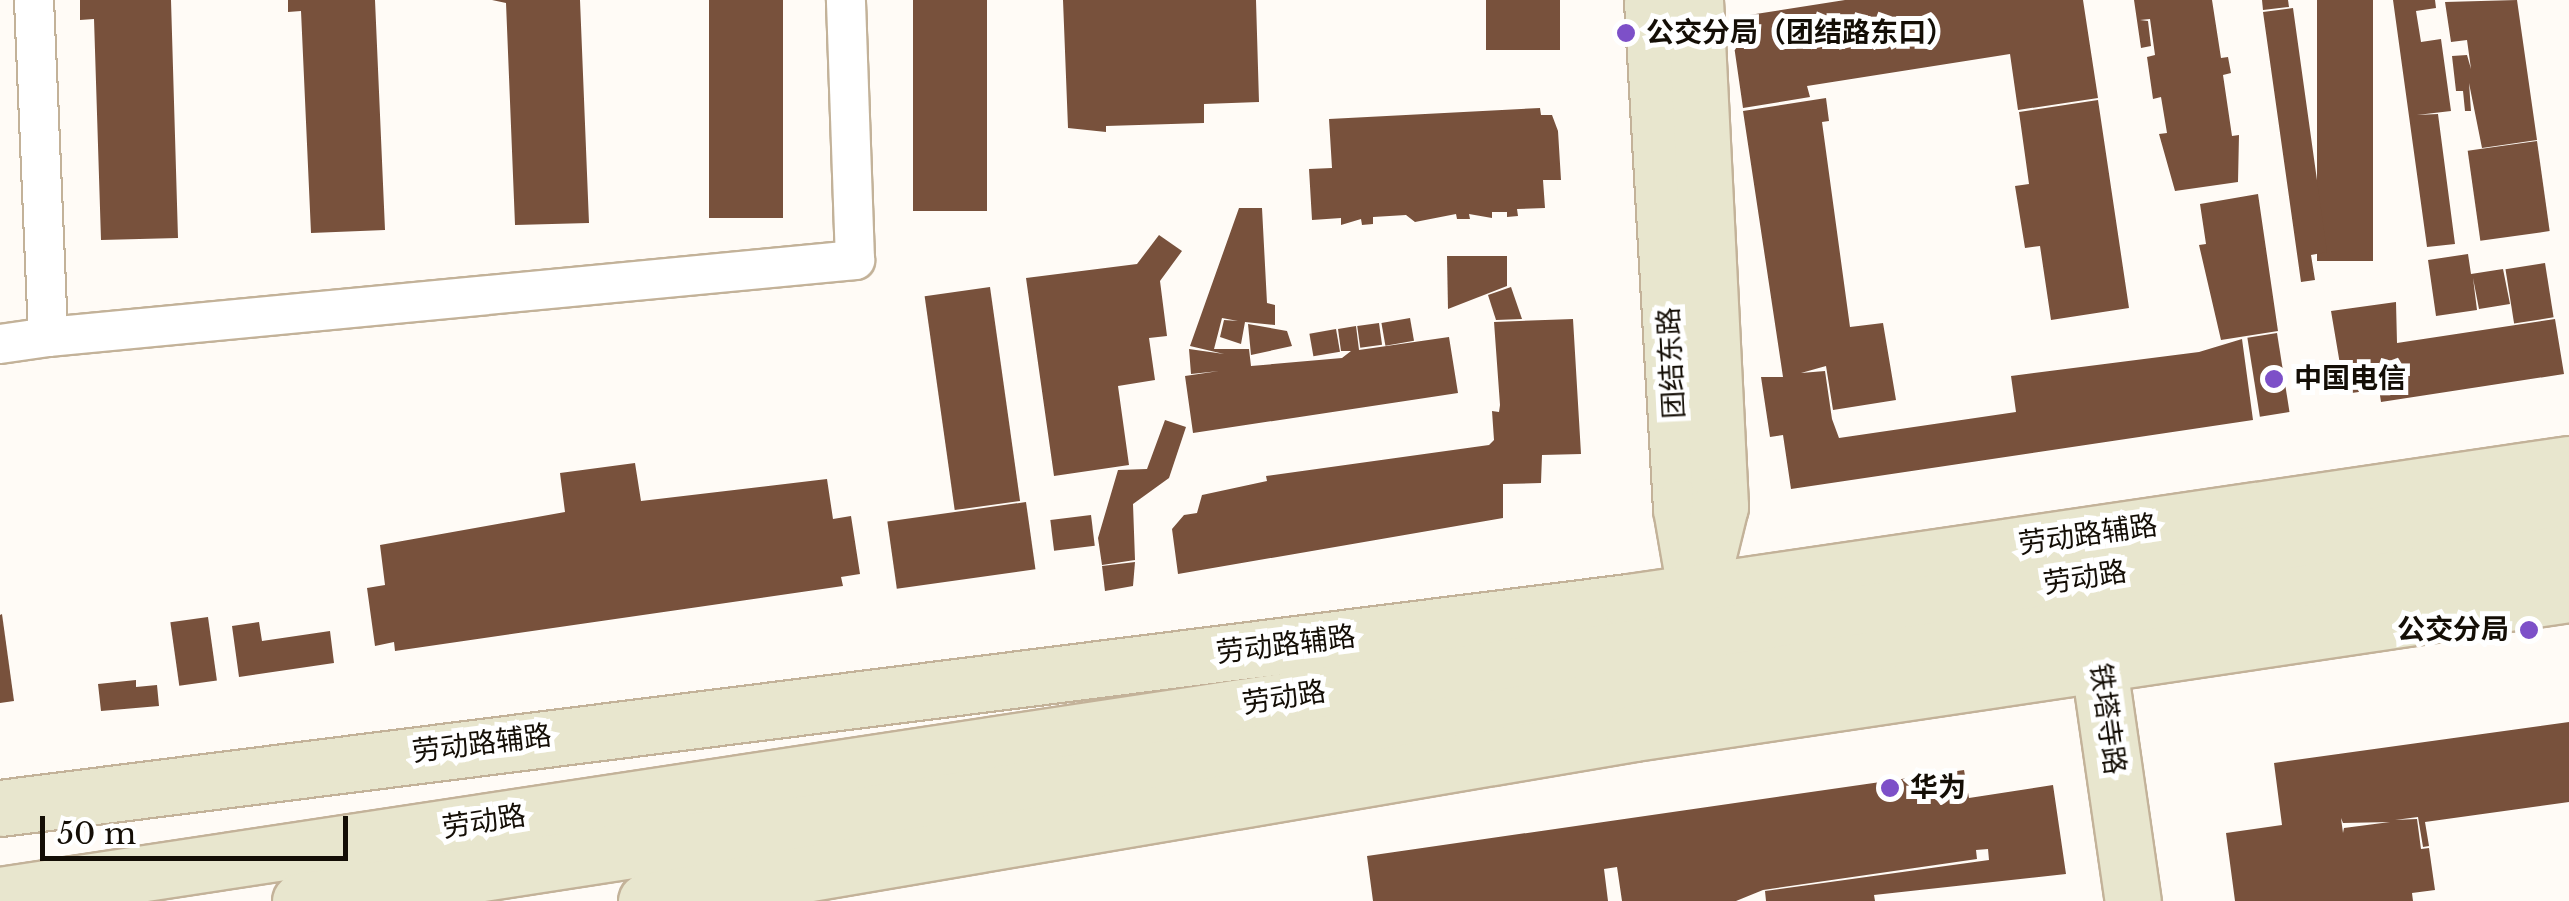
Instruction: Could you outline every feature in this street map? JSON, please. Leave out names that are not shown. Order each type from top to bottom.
[{"type":"street","points":[[34,0],[48,337]]},
{"type":"street","points":[[0,344],[856,260],[846,0]]},
{"type":"street","name":"团结东路","points":[[1652,0],[1680,508],[1706,657]]},
{"type":"street","points":[[1696,0],[1720,506],[1706,657]]},
{"type":"street","name":"劳动路辅路","points":[[2090,601],[2569,464]]},
{"type":"street","name":"劳动路","points":[[2090,601],[2569,506]]},
{"type":"street","name":"劳动路","points":[[0,894],[2090,601],[2569,552]]},
{"type":"street","name":"劳动路辅路","points":[[0,808],[1706,657],[2090,601],[2569,594]]},
{"type":"street","name":"铁塔寺路","points":[[2090,601],[2133,901]]},
{"type":"street","name":"劳动路","points":[[300,901],[1706,657]]},
{"type":"street","name":"劳动路辅路","points":[[672,899],[1706,657]]},
{"type":"building","points":[[80,0],[171,0],[178,238],[101,240],[94,19],[80,20]]},
{"type":"building","points":[[288,0],[375,0],[385,230],[311,233],[301,11],[288,12]]},
{"type":"building","points":[[492,0],[580,0],[589,223],[515,225],[506,3]]},
{"type":"building","points":[[709,0],[783,0],[783,218],[709,218]]},
{"type":"building","points":[[913,0],[987,0],[987,211],[913,211]]},
{"type":"building","points":[[1063,0],[1256,0],[1259,102],[1204,104],[1204,123],[1106,126],[1106,132],[1068,128]]},
{"type":"building","points":[[1486,0],[1560,0],[1560,50],[1486,50]]},
{"type":"building","points":[[1845,0],[2083,0],[2098,98],[2018,110],[2010,54],[1807,86],[1810,97],[1743,108],[1730,18]]},
{"type":"building","points":[[2134,0],[2212,0],[2221,58],[2228,57],[2231,73],[2223,75],[2232,136],[2239,135],[2238,182],[2175,191],[2159,134],[2167,133],[2161,97],[2153,99],[2147,57],[2155,55],[2150,19],[2140,20],[2148,21],[2151,46],[2141,48]]},
{"type":"building","points":[[2262,0],[2288,0],[2289,7],[2263,10]]},
{"type":"building","points":[[2317,0],[2373,0],[2373,261],[2317,261]]},
{"type":"building","points":[[2393,0],[2435,0],[2436,8],[2416,11],[2421,42],[2441,39],[2451,111],[2417,115],[2438,114],[2455,244],[2427,247]]},
{"type":"building","points":[[2517,0],[2537,140],[2482,148],[2469,83],[2471,111],[2465,111],[2463,91],[2456,91],[2452,56],[2467,55],[2471,69],[2467,40],[2451,42],[2445,2]]},
{"type":"building","points":[[2293,8],[2327,252],[2311,255],[2315,280],[2301,282],[2263,12]]},
{"type":"building","points":[[1826,98],[1829,121],[1822,122],[1850,327],[1883,323],[1896,400],[1833,410],[1826,366],[1801,373],[1825,371],[1832,419],[1839,438],[2016,412],[2011,376],[2199,352],[2242,339],[2253,420],[1791,489],[1783,435],[1770,437],[1761,377],[1783,377],[1743,111]]},
{"type":"building","points":[[2098,100],[2129,308],[2051,320],[2040,246],[2025,248],[2015,186],[2029,184],[2019,112]]},
{"type":"building","points":[[1540,108],[1541,115],[1552,115],[1558,131],[1561,180],[1543,180],[1545,208],[1517,209],[1518,216],[1507,217],[1507,212],[1492,212],[1492,218],[1469,214],[1470,219],[1457,219],[1456,214],[1415,222],[1406,215],[1373,217],[1373,224],[1362,225],[1361,219],[1341,225],[1341,218],[1312,220],[1309,169],[1332,168],[1329,119]]},
{"type":"building","points":[[2537,141],[2550,231],[2480,241],[2468,151]]},
{"type":"building","points":[[2258,194],[2278,331],[2221,340],[2199,245],[2206,244],[2200,204]]},
{"type":"building","points":[[1239,208],[1262,208],[1267,303],[1275,305],[1275,325],[1245,322],[1241,344],[1220,337],[1224,320],[1238,321],[1222,318],[1214,349],[1249,349],[1251,366],[1342,358],[1351,351],[1341,351],[1338,329],[1356,326],[1359,350],[1449,337],[1458,393],[1193,433],[1185,376],[1219,371],[1191,374],[1189,349],[1224,354],[1190,346]]},
{"type":"building","points":[[1159,235],[1182,251],[1160,281],[1167,336],[1149,338],[1155,380],[1118,386],[1129,465],[1054,476],[1026,278],[1137,264]]},
{"type":"building","points":[[2468,254],[2471,274],[2503,269],[2510,304],[2479,309],[2473,278],[2477,310],[2436,316],[2428,260]]},
{"type":"building","points":[[1447,256],[1507,256],[1507,286],[1448,309]]},
{"type":"building","points":[[2545,263],[2554,317],[2514,324],[2505,269]]},
{"type":"building","points":[[990,287],[1020,501],[955,510],[925,296]]},
{"type":"building","points":[[1511,287],[1522,319],[1496,320],[1488,295]]},
{"type":"building","points":[[2396,302],[2397,343],[2555,319],[2564,374],[2381,402],[2379,389],[2345,394],[2331,311]]},
{"type":"building","points":[[1410,318],[1414,341],[1385,346],[1381,323]]},
{"type":"building","points":[[1573,319],[1581,454],[1542,455],[1541,483],[1503,484],[1503,518],[1178,574],[1172,529],[1184,515],[1197,513],[1202,495],[1267,481],[1266,476],[1489,445],[1494,440],[1492,411],[1499,412],[1500,405],[1494,322]]},
{"type":"building","points":[[1379,323],[1382,345],[1360,348],[1357,326]]},
{"type":"building","points":[[1248,324],[1287,331],[1292,346],[1251,355]]},
{"type":"building","points":[[1336,329],[1340,352],[1313,356],[1309,334]]},
{"type":"building","points":[[2277,333],[2290,412],[2260,417],[2247,338]]},
{"type":"building","points":[[1165,420],[1186,427],[1169,478],[1133,504],[1135,560],[1102,565],[1098,538],[1118,470],[1147,469]]},
{"type":"building","points":[[635,463],[641,501],[827,479],[833,519],[851,516],[860,574],[841,577],[843,586],[395,651],[394,642],[375,646],[367,588],[385,585],[380,545],[565,512],[560,473]]},
{"type":"building","points":[[1026,502],[1035,569],[897,589],[887,521]]},
{"type":"building","points":[[1091,515],[1095,546],[1054,551],[1050,520]]},
{"type":"building","points":[[1135,562],[1133,586],[1105,591],[1102,566]]},
{"type":"building","points":[[0,615],[14,701],[0,703]]},
{"type":"building","points":[[208,617],[217,680],[179,686],[170,622]]},
{"type":"building","points":[[259,622],[262,641],[330,631],[334,663],[239,677],[232,626]]},
{"type":"building","points":[[136,680],[136,687],[157,685],[159,706],[101,711],[98,684]]},
{"type":"building","points":[[2569,722],[2569,802],[2425,822],[2429,846],[2423,847],[2418,817],[2395,820],[2417,819],[2421,849],[2429,848],[2435,890],[2412,893],[2413,901],[2235,901],[2226,833],[2282,825],[2274,763]],"holes":[[[2341,818],[2343,823],[2390,822],[2344,828],[2343,833]]]},
{"type":"building","points":[[1964,770],[1969,798],[2053,785],[2066,874],[1874,895],[1875,901],[1766,901],[1765,891],[1989,860],[1988,849],[1976,850],[1977,859],[1763,890],[1736,901],[1622,901],[1617,867],[1604,869],[1608,901],[1373,901],[1367,856]]},
{"type":"place","name":"公交分局（团结路东口）","points":[[1626,33]]},
{"type":"place","name":"中国电信","points":[[2274,379]]},
{"type":"place","name":"公交分局","points":[[2529,630]]},
{"type":"place","name":"华为","points":[[1890,788]]}]
